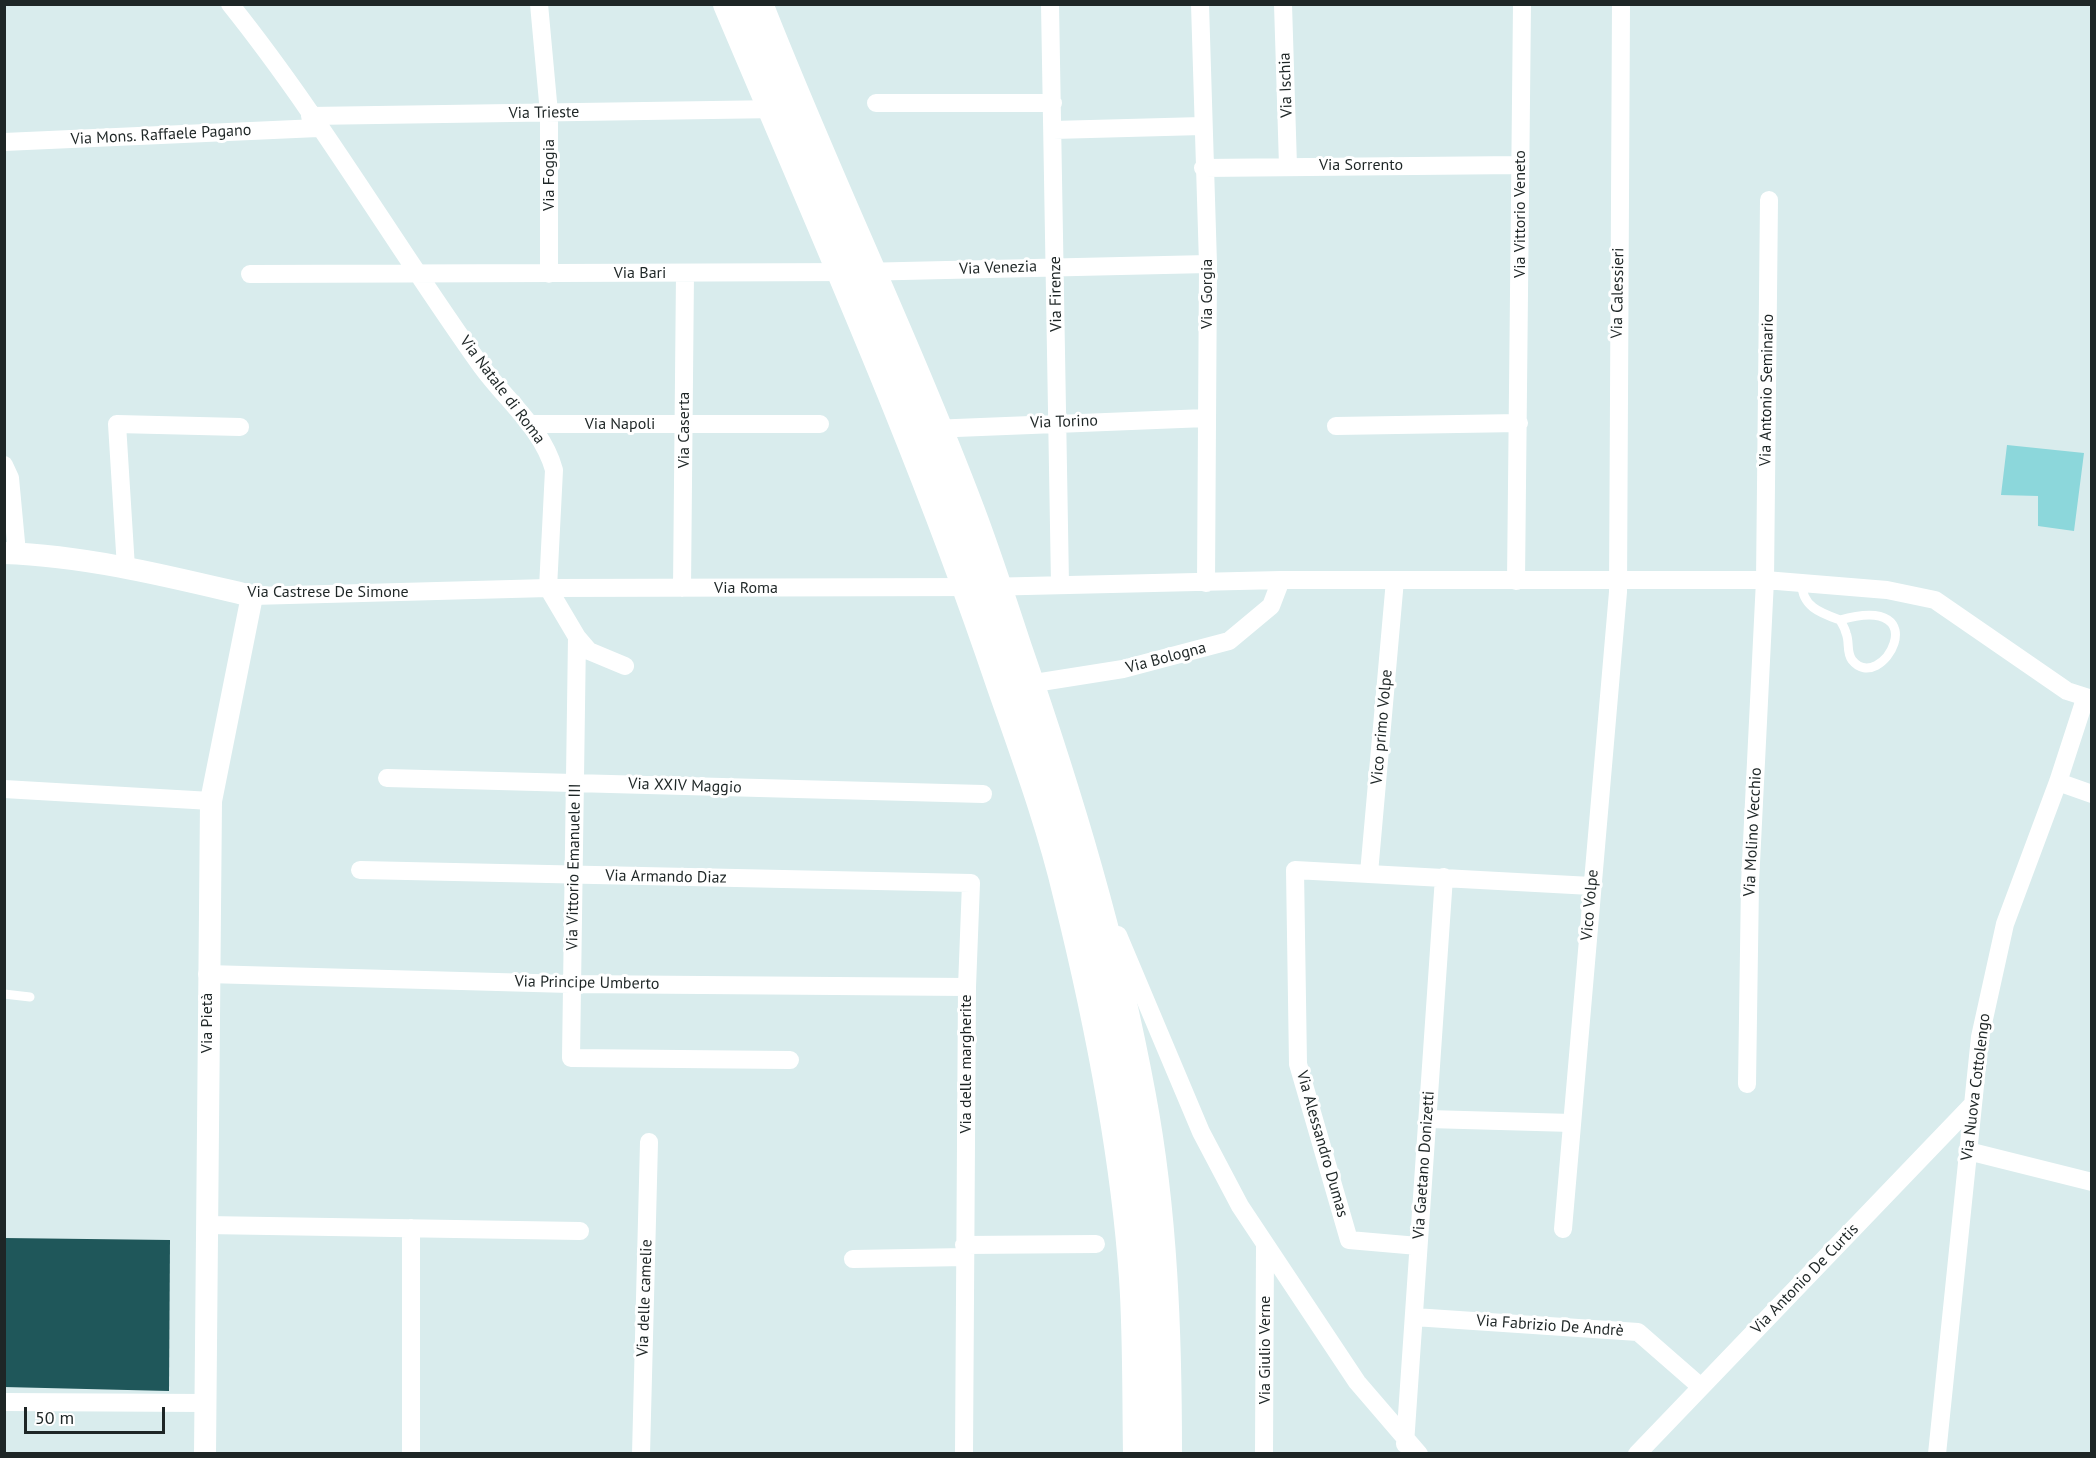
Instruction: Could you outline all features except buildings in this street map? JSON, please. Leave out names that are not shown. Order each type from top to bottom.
[{"type":"highway","points":[[728,4],[917,451],[980,620],[1068,891],[1096,1016],[1119,1143],[1134,1278],[1138,1454]]},
{"type":"highway","points":[[758,4],[794,96],[894,323],[970,512],[1040,713],[1083,850],[1119,988],[1142,1100],[1160,1243],[1167,1378],[1167,1454]]},
{"type":"street","name":"Via Natale di Roma","points":[[230,4],[483,368],[549,452],[554,470],[548,588]]},
{"type":"street","name":"Via Foggia","points":[[539,4],[549,113],[549,274]]},
{"type":"street","points":[[733,4],[779,109],[859,272],[923,429],[1135,980],[1201,1132],[1240,1206],[1357,1382],[1404,1446],[1419,1454]]},
{"type":"street","name":"Via Firenze","points":[[1050,4],[1060,584]]},
{"type":"street","name":"Via Gorgia","points":[[1200,4],[1203,168],[1208,264],[1206,583]]},
{"type":"street","name":"Via Ischia","points":[[1283,4],[1288,166]]},
{"type":"street","name":"Via Vittorio Veneto","points":[[1516,581],[1522,4]]},
{"type":"street","name":"Via Calessieri","points":[[1616,582],[1621,4]]},
{"type":"street","points":[[876,103],[1053,103]]},
{"type":"street","name":"Via Trieste","points":[[314,122],[549,113],[779,109]]},
{"type":"street","name":"Via Mons. Raffaele Pagano","points":[[4,142],[314,122]]},
{"type":"street","points":[[1053,130],[1202,126]]},
{"type":"street","name":"Via Sorrento","points":[[1203,168],[1520,165]]},
{"type":"street","name":"Via Antonio Seminario","points":[[1765,580],[1769,200]]},
{"type":"street","name":"Via Venezia","points":[[859,272],[1208,264]]},
{"type":"street","name":"Via Bari","points":[[420,275],[859,272]]},
{"type":"street","name":"Via Caserta","points":[[682,588],[685,273]]},
{"type":"street","points":[[250,274],[420,275]]},
{"type":"street","name":"Via Torino","points":[[923,429],[1206,418]]},
{"type":"street","points":[[1336,426],[1519,423]]},
{"type":"street","points":[[126,568],[117,424],[240,427]]},
{"type":"street","name":"Via Napoli","points":[[529,424],[820,424]]},
{"type":"street","points":[[4,465],[10,478],[11,553]]},
{"type":"street","name":"Via Castrese De Simone","points":[[11,553],[69,558],[126,568],[252,596],[548,588]]},
{"type":"street","name":"Via Roma","points":[[548,588],[984,587],[1281,580],[1616,582],[1765,580],[1802,582],[1887,590],[1935,600],[2067,691],[2088,699]]},
{"type":"street","name":"Via Bologna","points":[[1021,685],[1123,669],[1229,641],[1271,606],[1281,580]]},
{"type":"street","name":"Vico primo Volpe","points":[[1369,873],[1395,580]]},
{"type":"street","name":"Via Molino Vecchio","points":[[1747,1084],[1750,883],[1765,580]]},
{"type":"street","name":"Vico Volpe","points":[[1563,1229],[1591,886],[1608,725],[1616,582]]},
{"type":"street","points":[[548,588],[577,637],[589,651],[625,666]]},
{"type":"street","name":"Via Pietà","points":[[205,1454],[207,975],[211,801],[252,596]]},
{"type":"street","name":"Via Vittorio Emanuele III","points":[[577,637],[575,875],[570,984],[571,1058],[790,1060]]},
{"type":"street","name":"Via Nuova Cottolengo","points":[[1937,1454],[1980,1037],[2005,924],[2088,699]]},
{"type":"street","name":"Via XXIV Maggio","points":[[387,778],[983,794]]},
{"type":"street","points":[[2058,782],[2091,794]]},
{"type":"street","points":[[4,789],[211,801]]},
{"type":"street","name":"Via Armando Diaz","points":[[360,870],[971,883]]},
{"type":"street","name":"Via Alessandro Dumas","points":[[1369,873],[1295,870],[1298,1064],[1349,1240],[1419,1246]]},
{"type":"street","points":[[1369,873],[1591,886]]},
{"type":"street","name":"Via Gaetano Donizetti","points":[[1404,1446],[1444,877]]},
{"type":"street","name":"Via delle margherite","points":[[964,1454],[967,987],[971,883]]},
{"type":"street","name":"Via Principe Umberto","points":[[207,975],[570,984],[967,987]]},
{"type":"street","name":"Via Antonio De Curtis","points":[[1637,1454],[1973,1104]]},
{"type":"street","points":[[1428,1119],[1572,1123]]},
{"type":"street","name":"Via delle camelie","points":[[641,1454],[649,1142]]},
{"type":"street","points":[[1968,1151],[2091,1182]]},
{"type":"street","points":[[206,1225],[580,1232]]},
{"type":"street","points":[[411,1228],[411,1454]]},
{"type":"street","points":[[853,1259],[1095,1244]]},
{"type":"street","name":"Via Giulio Verne","points":[[1264,1454],[1265,1246]]},
{"type":"street","name":"Via Fabrizio De Andrè","points":[[1414,1317],[1638,1332],[1701,1387]]},
{"type":"street","points":[[4,1402],[205,1403]]},
{"type":"lane","points":[[1802,582],[1802,594],[1806,602],[1820,613],[1840,620],[1865,614],[1885,617],[1891,623],[1895,634],[1888,657],[1877,666],[1865,667],[1854,662],[1848,653],[1847,633],[1840,620]]},
{"type":"lane","points":[[4,994],[30,997]]},
{"type":"shaded area","points":[[2007,445],[2084,453],[2074,531],[2038,526],[2038,496],[2001,495]]}]
